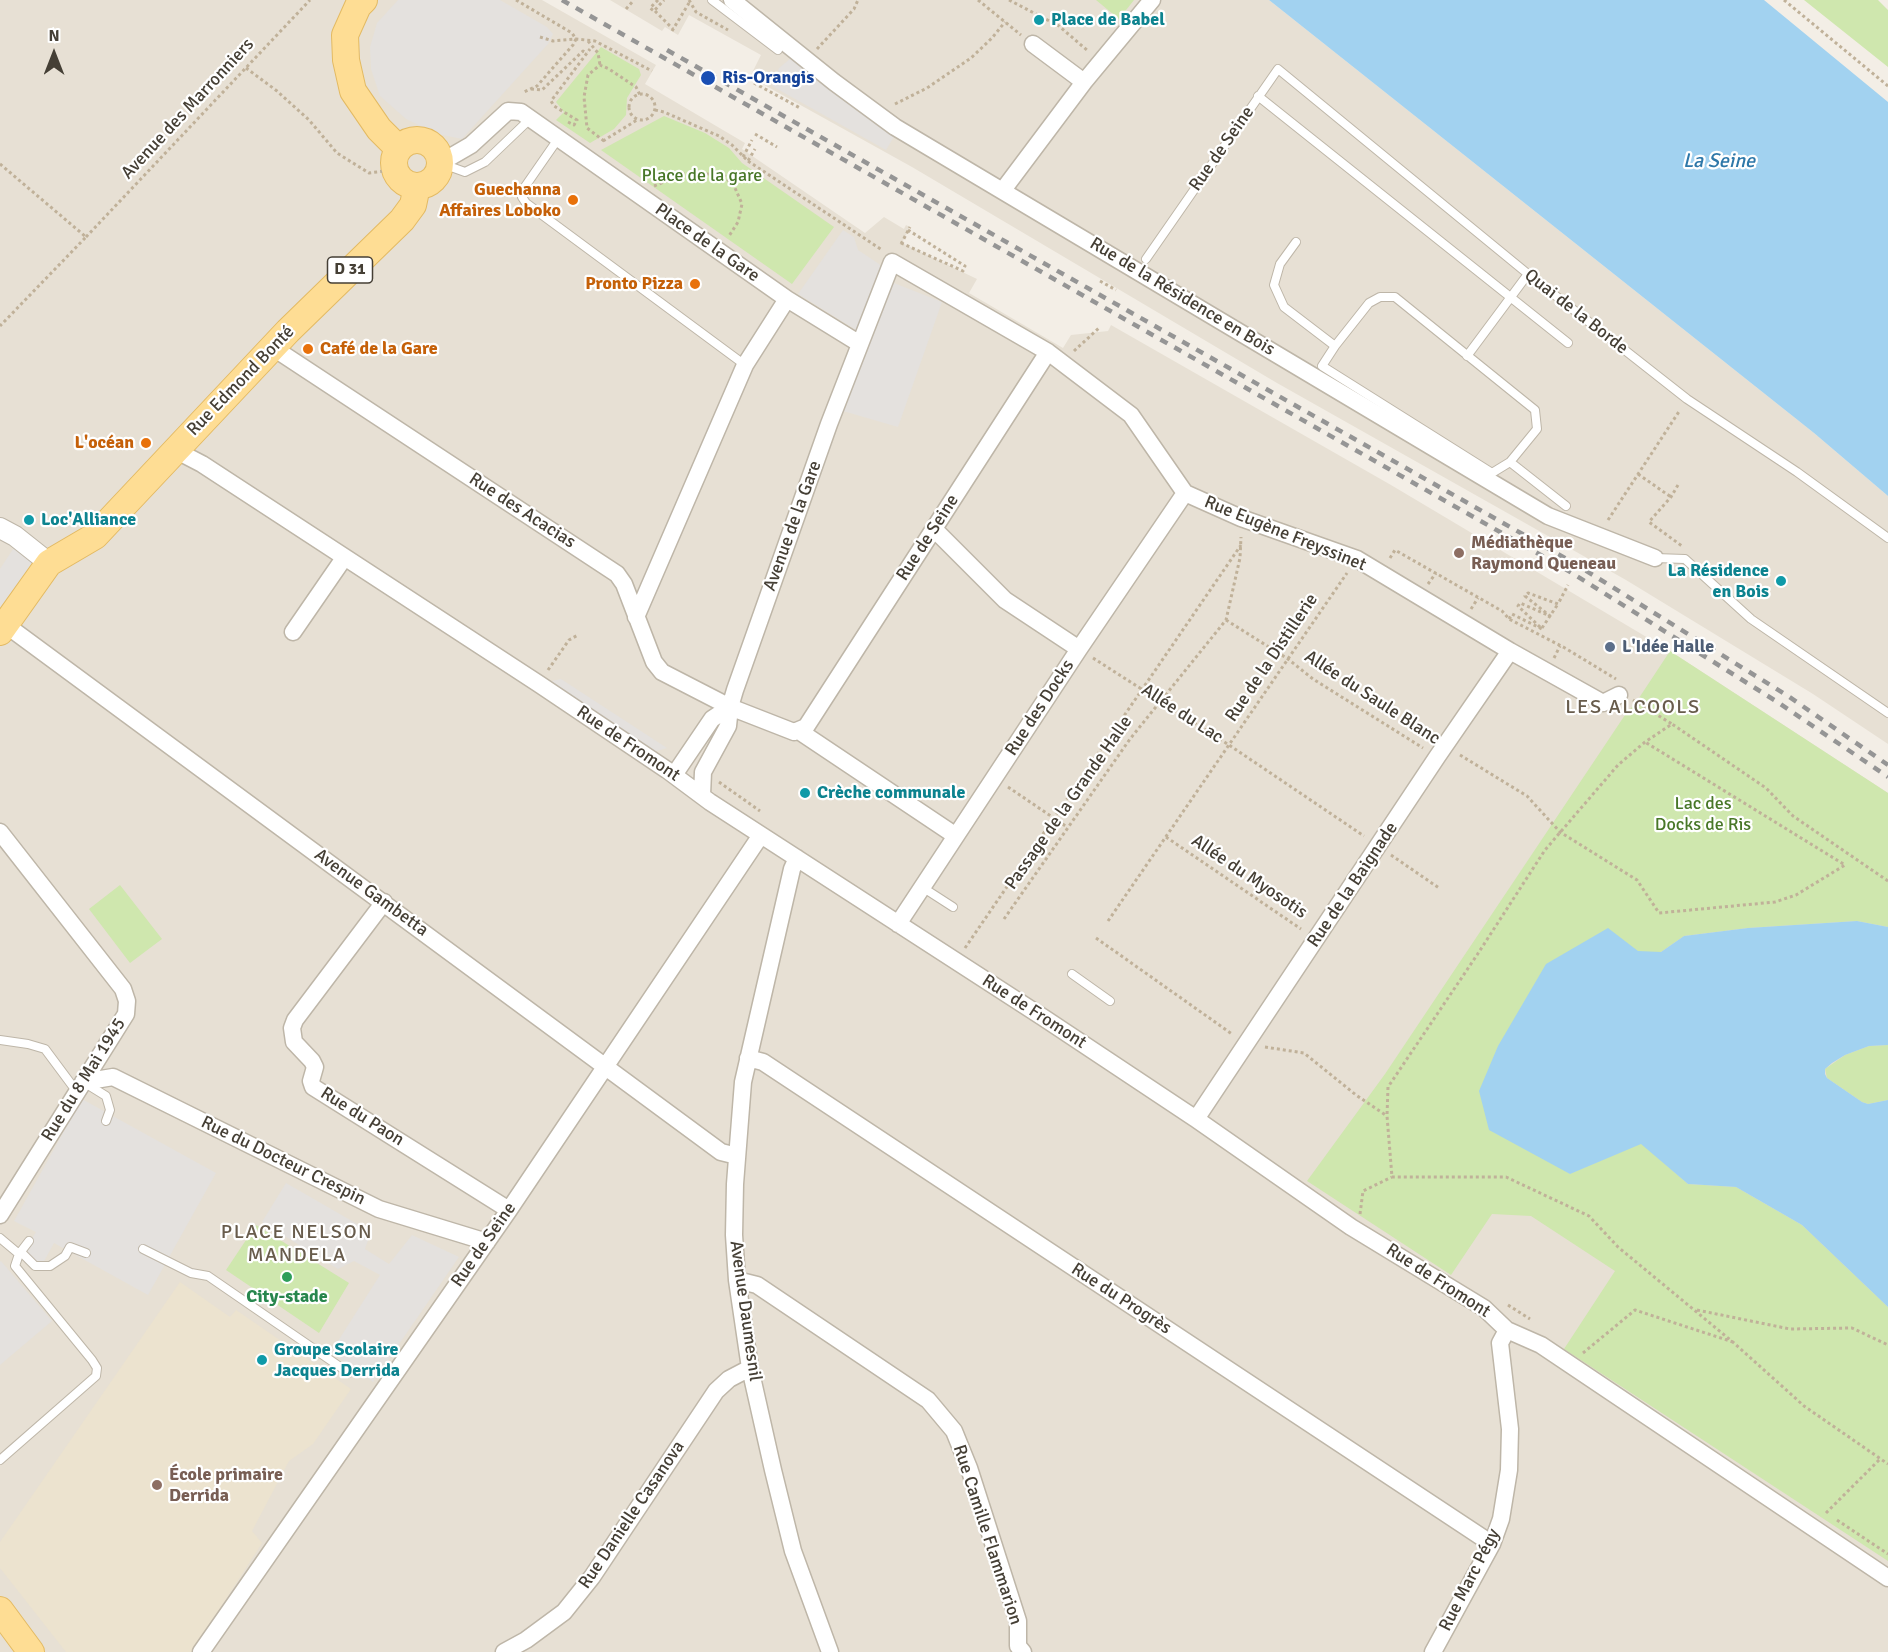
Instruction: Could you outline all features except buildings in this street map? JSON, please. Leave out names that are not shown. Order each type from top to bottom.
[{"type":"main road","points":[[364,0],[358,6],[345,35],[346,60],[352,91],[397,159],[403,182],[417,186],[424,185],[436,176],[440,163],[435,150],[424,141],[410,141],[397,159]]},
{"type":"main road","name":"Rue Edmond Bonté","points":[[49,563],[95,536],[272,347],[402,220],[413,205],[417,186]]},
{"type":"main road","name":"D 31","points":[[3,629],[49,563]]},
{"type":"main road","points":[[0,1610],[31,1652]]},
{"type":"street","name":"Rue de la Résidence en Bois","points":[[732,0],[894,127],[1004,190],[1548,516],[1655,558]]},
{"type":"street","points":[[1004,190],[1084,82],[1152,0]]},
{"type":"street","points":[[1032,44],[1084,82]]},
{"type":"street","name":"Place de la Gare","points":[[440,163],[471,145],[507,111],[521,112],[787,299],[860,344]]},
{"type":"street","points":[[889,257],[1048,352]]},
{"type":"street","name":"Avenue de la Gare","points":[[730,707],[889,257]]},
{"type":"street","points":[[636,617],[745,365],[787,299]]},
{"type":"street","name":"Rue des Acacias","points":[[272,347],[617,574],[624,584],[654,662],[662,672],[730,707]]},
{"type":"street","name":"Rue Eugène Freyssinet","points":[[1048,352],[1131,415],[1185,493],[1241,518],[1357,559],[1510,651],[1603,703],[1619,695]]},
{"type":"street","name":"Rue de Seine","points":[[800,731],[806,727],[1048,352]]},
{"type":"street","name":"Rue de Fromont","points":[[175,450],[202,464],[539,684],[761,835],[1196,1119],[1351,1227],[1484,1308],[1507,1330],[1541,1345],[1888,1578]]},
{"type":"street","name":"Rue des Docks","points":[[898,924],[1185,493]]},
{"type":"street","points":[[0,528],[15,536],[49,563]]},
{"type":"street","points":[[934,529],[1005,600],[1079,649]]},
{"type":"street","points":[[293,632],[344,558]]},
{"type":"street","name":"Avenue Gambetta","points":[[3,629],[384,902],[722,1152],[737,1155]]},
{"type":"street","name":"Rue de la Baignade","points":[[1196,1119],[1510,651]]},
{"type":"street","points":[[730,707],[787,731],[800,731],[956,836]]},
{"type":"street","points":[[702,795],[704,772],[728,726],[730,707]]},
{"type":"street","points":[[674,775],[712,719],[730,707]]},
{"type":"street","name":"Rue du 8 Mai 1945","points":[[0,832],[123,989],[126,1014],[0,1215]]},
{"type":"street","name":"Rue de Seine","points":[[201,1652],[509,1210],[761,835]]},
{"type":"street","name":"Avenue Daumesnil","points":[[797,858],[792,869],[748,1058],[738,1130],[734,1235],[737,1280],[750,1368],[793,1551],[830,1652]]},
{"type":"street","name":"Rue du Paon","points":[[384,902],[295,1020],[292,1028],[294,1042],[315,1067],[311,1081],[313,1087],[509,1210]]},
{"type":"street","name":"Rue du Progrès","points":[[748,1058],[763,1062],[1492,1544]]},
{"type":"street","name":"Rue du Docteur Crespin","points":[[80,1087],[113,1077],[379,1209],[487,1242]]},
{"type":"street","name":"Rue Camille Flammarion","points":[[737,1280],[757,1285],[928,1400],[954,1431],[969,1468],[1018,1621],[1018,1650]]},
{"type":"street","name":"Rue Marc Pégy","points":[[1433,1652],[1492,1544],[1501,1519],[1509,1470],[1509,1420],[1500,1343],[1507,1330]]},
{"type":"street","name":"Rue Danielle Casanova","points":[[504,1652],[526,1640],[564,1612],[592,1577],[716,1391],[729,1379],[750,1368]]},
{"type":"lane","points":[[712,0],[778,50]]},
{"type":"lane","name":"Rue de Seine","points":[[1146,259],[1278,69]]},
{"type":"lane","name":"Quai de la Borde","points":[[1278,69],[1528,274],[1687,399],[1797,472],[1888,538]]},
{"type":"lane","points":[[1258,96],[1568,343]]},
{"type":"lane","points":[[440,163],[465,172],[485,162],[530,119]]},
{"type":"lane","points":[[558,139],[524,188],[522,197],[526,203],[745,365]]},
{"type":"lane","points":[[1296,242],[1280,264],[1274,285],[1284,308],[1335,346]]},
{"type":"lane","points":[[1467,356],[1528,274]]},
{"type":"lane","points":[[1380,297],[1395,297],[1467,356],[1534,410],[1537,429],[1510,462],[1492,473],[1322,366],[1369,303],[1380,297]]},
{"type":"lane","points":[[1510,462],[1566,506]]},
{"type":"lane","points":[[1655,558],[1685,559],[1751,619],[1888,713]]},
{"type":"lane","points":[[922,887],[953,907]]},
{"type":"lane","points":[[1072,974],[1110,1001]]},
{"type":"lane","points":[[0,1040],[45,1049],[80,1087],[106,1096],[111,1110],[106,1121]]},
{"type":"lane","points":[[0,1238],[35,1266],[50,1266],[65,1256],[70,1247],[86,1253]]},
{"type":"lane","points":[[0,1460],[96,1376],[97,1368],[92,1360],[15,1266],[20,1253],[29,1241]]},
{"type":"lane","points":[[143,1249],[191,1273],[208,1276],[349,1373]]},
{"type":"path","name":"Avenue des Marronniers","points":[[0,326],[310,0]]},
{"type":"path","points":[[516,0],[572,33],[576,39]]},
{"type":"path","points":[[658,0],[650,8],[672,30],[689,2],[696,12],[731,32]]},
{"type":"path","points":[[654,11],[664,0]]},
{"type":"path","points":[[807,61],[854,9],[858,0]]},
{"type":"path","points":[[978,0],[1032,44]]},
{"type":"path","points":[[1009,0],[1059,26],[1101,62]]},
{"type":"path","points":[[1784,0],[1888,86]]},
{"type":"path","points":[[626,9],[634,1]]},
{"type":"path","points":[[876,114],[927,88],[971,58],[1005,22]]},
{"type":"path","points":[[540,37],[553,41],[576,39],[595,41],[652,71]]},
{"type":"path","points":[[524,92],[537,86],[576,39]]},
{"type":"path","points":[[588,41],[598,53],[600,65]]},
{"type":"path","points":[[531,89],[542,90],[583,51],[589,51],[551,101],[554,106],[576,120],[574,125],[565,120]]},
{"type":"path","points":[[600,65],[636,87],[640,94]]},
{"type":"path","points":[[600,65],[588,75],[584,97],[587,128],[604,141]]},
{"type":"path","points":[[246,68],[277,91],[309,120],[337,153],[369,173],[397,159]]},
{"type":"path","points":[[754,83],[800,108]]},
{"type":"path","points":[[579,154],[637,120],[648,119],[655,110],[655,104],[646,95],[640,94],[634,97],[629,106],[630,112],[637,120]]},
{"type":"path","points":[[556,114],[560,110]]},
{"type":"path","points":[[655,110],[719,136],[748,161],[889,257]]},
{"type":"path","points":[[755,134],[777,147]]},
{"type":"path","points":[[743,157],[752,140]]},
{"type":"path","points":[[748,161],[755,149]]},
{"type":"path","points":[[0,165],[86,237]]},
{"type":"path","points":[[642,198],[652,187],[684,174],[723,174],[735,188],[742,204],[738,222],[720,252]]},
{"type":"path","points":[[909,228],[965,266],[963,271],[902,243],[909,228]]},
{"type":"path","points":[[1100,281],[1116,290]]},
{"type":"path","points":[[1048,352],[1072,353],[1099,328]]},
{"type":"path","points":[[1605,525],[1687,399]]},
{"type":"path","points":[[1638,474],[1671,497]]},
{"type":"path","points":[[1678,484],[1671,497],[1649,522],[1685,548]]},
{"type":"path","points":[[1226,620],[1241,545],[1241,518]]},
{"type":"path","points":[[963,949],[1241,545]]},
{"type":"path","points":[[1380,573],[1395,550],[1502,611],[1509,619],[1565,648],[1624,684],[1619,695],[1637,701],[1766,788],[1793,816],[1888,881]]},
{"type":"path","name":"Rue de la Distillerie","points":[[1108,921],[1357,559]]},
{"type":"path","points":[[1542,628],[1568,585]]},
{"type":"path","points":[[1509,619],[1528,593],[1557,604]]},
{"type":"path","points":[[1525,596],[1550,616]]},
{"type":"path","points":[[1519,605],[1550,616]]},
{"type":"path","points":[[1519,605],[1542,628]]},
{"type":"path","points":[[1512,614],[1542,628]]},
{"type":"path","name":"Allée du Saule Blanc","points":[[1226,620],[1288,659],[1313,679],[1437,757],[1461,755],[1527,796],[1560,832],[1637,880],[1659,913],[1775,902],[1796,895],[1845,865],[1645,742]]},
{"type":"path","name":"Passage de la Grande Halle","points":[[1004,919],[1160,700],[1226,620]]},
{"type":"path","points":[[539,684],[569,640],[578,635]]},
{"type":"path","name":"Allée du Lac","points":[[1079,649],[1229,745],[1439,888]]},
{"type":"path","points":[[1392,1177],[1387,1116],[1388,1087],[1545,850],[1618,765],[1645,742],[1672,724]]},
{"type":"path","points":[[704,772],[761,812]]},
{"type":"path","points":[[994,778],[1068,828]]},
{"type":"path","name":"Allée du Myosotis","points":[[1166,837],[1317,940]]},
{"type":"path","points":[[1351,1227],[1362,1211],[1363,1191],[1392,1177],[1506,1177],[1589,1216],[1618,1247],[1734,1343],[1804,1406],[1888,1464]]},
{"type":"path","points":[[1583,1353],[1635,1310],[1734,1343]]},
{"type":"path","points":[[1694,1310],[1790,1329],[1852,1328],[1888,1345]]},
{"type":"path","points":[[1826,1513],[1880,1459]]},
{"type":"shaded area","points":[[0,0],[542,0],[656,65],[645,84],[745,143],[742,149],[865,233],[884,217],[904,229],[906,225],[910,227],[902,243],[977,279],[969,293],[1063,348],[1071,335],[1108,331],[1111,325],[1391,485],[1670,651],[1888,793],[1888,1652],[0,1652]]},
{"type":"shaded area","points":[[398,0],[500,0],[547,27],[553,34],[548,44],[462,139],[438,134],[406,119],[380,96],[371,69],[370,47],[377,23]]},
{"type":"shaded area","points":[[610,0],[1269,0],[1814,433],[1888,496],[1888,744],[1813,694],[1626,580],[1277,383],[912,167],[750,77],[761,55],[689,15],[678,35],[665,27],[662,31]]},
{"type":"shaded area","points":[[791,58],[895,135],[886,150],[772,86],[779,68]]},
{"type":"shaded area","points":[[843,230],[854,237],[858,250],[879,264],[894,283],[942,302],[898,427],[843,411],[869,338],[798,294]]},
{"type":"shaded area","points":[[827,442],[832,444],[747,681],[742,679]]},
{"type":"shaded area","points":[[15,546],[55,566],[0,628],[0,569]]},
{"type":"shaded area","points":[[561,679],[667,748],[650,753],[543,683]]},
{"type":"shaded area","points":[[82,1099],[216,1173],[148,1295],[54,1243],[42,1265],[23,1253],[36,1232],[14,1221]]},
{"type":"shaded area","points":[[286,1183],[371,1232],[365,1249],[389,1264],[412,1235],[459,1257],[373,1382],[331,1352],[380,1275],[354,1261],[338,1269],[262,1222]]},
{"type":"shaded area","points":[[0,1262],[52,1321],[0,1365]]},
{"type":"shaded area","name":"École primaire Derrida","points":[[180,1282],[230,1317],[236,1310],[351,1389],[313,1444],[289,1461],[252,1531],[262,1543],[192,1652],[66,1652],[0,1568],[0,1542]]},
{"type":"green space","points":[[1096,0],[1134,0],[1119,19]]},
{"type":"green space","points":[[1804,0],[1878,0],[1888,10],[1888,67]]},
{"type":"green space","points":[[601,47],[639,69],[641,75],[627,98],[626,115],[614,129],[590,143],[556,120],[564,112],[556,102]]},
{"type":"green space","name":"Place de la gare","points":[[664,116],[705,133],[729,148],[742,163],[834,227],[792,284],[601,150]]},
{"type":"green space","name":"Lac des Docks de Ris","points":[[1670,651],[1888,793],[1888,927],[1857,921],[1748,928],[1684,936],[1661,952],[1638,952],[1569,1174],[1641,1143],[1688,1184],[1736,1187],[1802,1225],[1888,1307],[1888,1561],[1564,1349],[1615,1271],[1531,1216],[1492,1214],[1451,1275],[1307,1181],[1385,1074]]},
{"type":"green space","points":[[120,885],[162,939],[130,963],[89,909]]},
{"type":"green space","points":[[1888,1045],[1888,1100],[1868,1104],[1862,1102],[1827,1078],[1825,1069],[1845,1055],[1869,1046]]},
{"type":"green space","name":"City-stade","points":[[256,1225],[349,1283],[319,1333],[226,1270]]},
{"type":"water","name":"La Seine","points":[[1269,0],[1764,0],[1888,102],[1888,496],[1814,433]]},
{"type":"water","points":[[1857,921],[1888,927],[1888,1045],[1869,1046],[1845,1055],[1825,1069],[1825,1074],[1827,1078],[1862,1102],[1868,1104],[1888,1100],[1888,1307],[1802,1225],[1736,1187],[1688,1184],[1641,1144],[1570,1174],[1489,1130],[1479,1091],[1498,1046],[1546,964],[1608,928],[1638,951],[1661,952],[1684,936],[1748,928]]},
{"type":"railway","points":[[562,0],[1567,570],[1779,703],[1888,777]]},
{"type":"railway","points":[[667,50],[1572,562],[1788,696],[1888,765]]},
{"type":"place","name":"Place de Babel","points":[[1039,20]]},
{"type":"place","name":"Ris-Orangis","points":[[708,78]]},
{"type":"place","name":"Guechanna Affaires Loboko","points":[[573,200]]},
{"type":"place","name":"Pronto Pizza","points":[[695,284]]},
{"type":"place","name":"Café de la Gare","points":[[308,349]]},
{"type":"place","name":"L'océan","points":[[146,443]]},
{"type":"place","name":"Loc'Alliance","points":[[29,520]]},
{"type":"place","name":"Médiathèque Raymond Queneau","points":[[1459,553]]},
{"type":"place","name":"La Résidence en Bois","points":[[1781,581]]},
{"type":"place","name":"L'Idée Halle","points":[[1610,647]]},
{"type":"place","name":"Crèche communale","points":[[805,793]]},
{"type":"place","name":"City-stade","points":[[287,1277]]},
{"type":"place","name":"Groupe Scolaire Jacques Derrida","points":[[262,1360]]},
{"type":"place","name":"École primaire Derrida","points":[[157,1485]]},
{"type":"district","name":"LES ALCOOLS","points":[[1633,708]]},
{"type":"district","name":"PLACE NELSON MANDELA","points":[[297,1244]]}]
